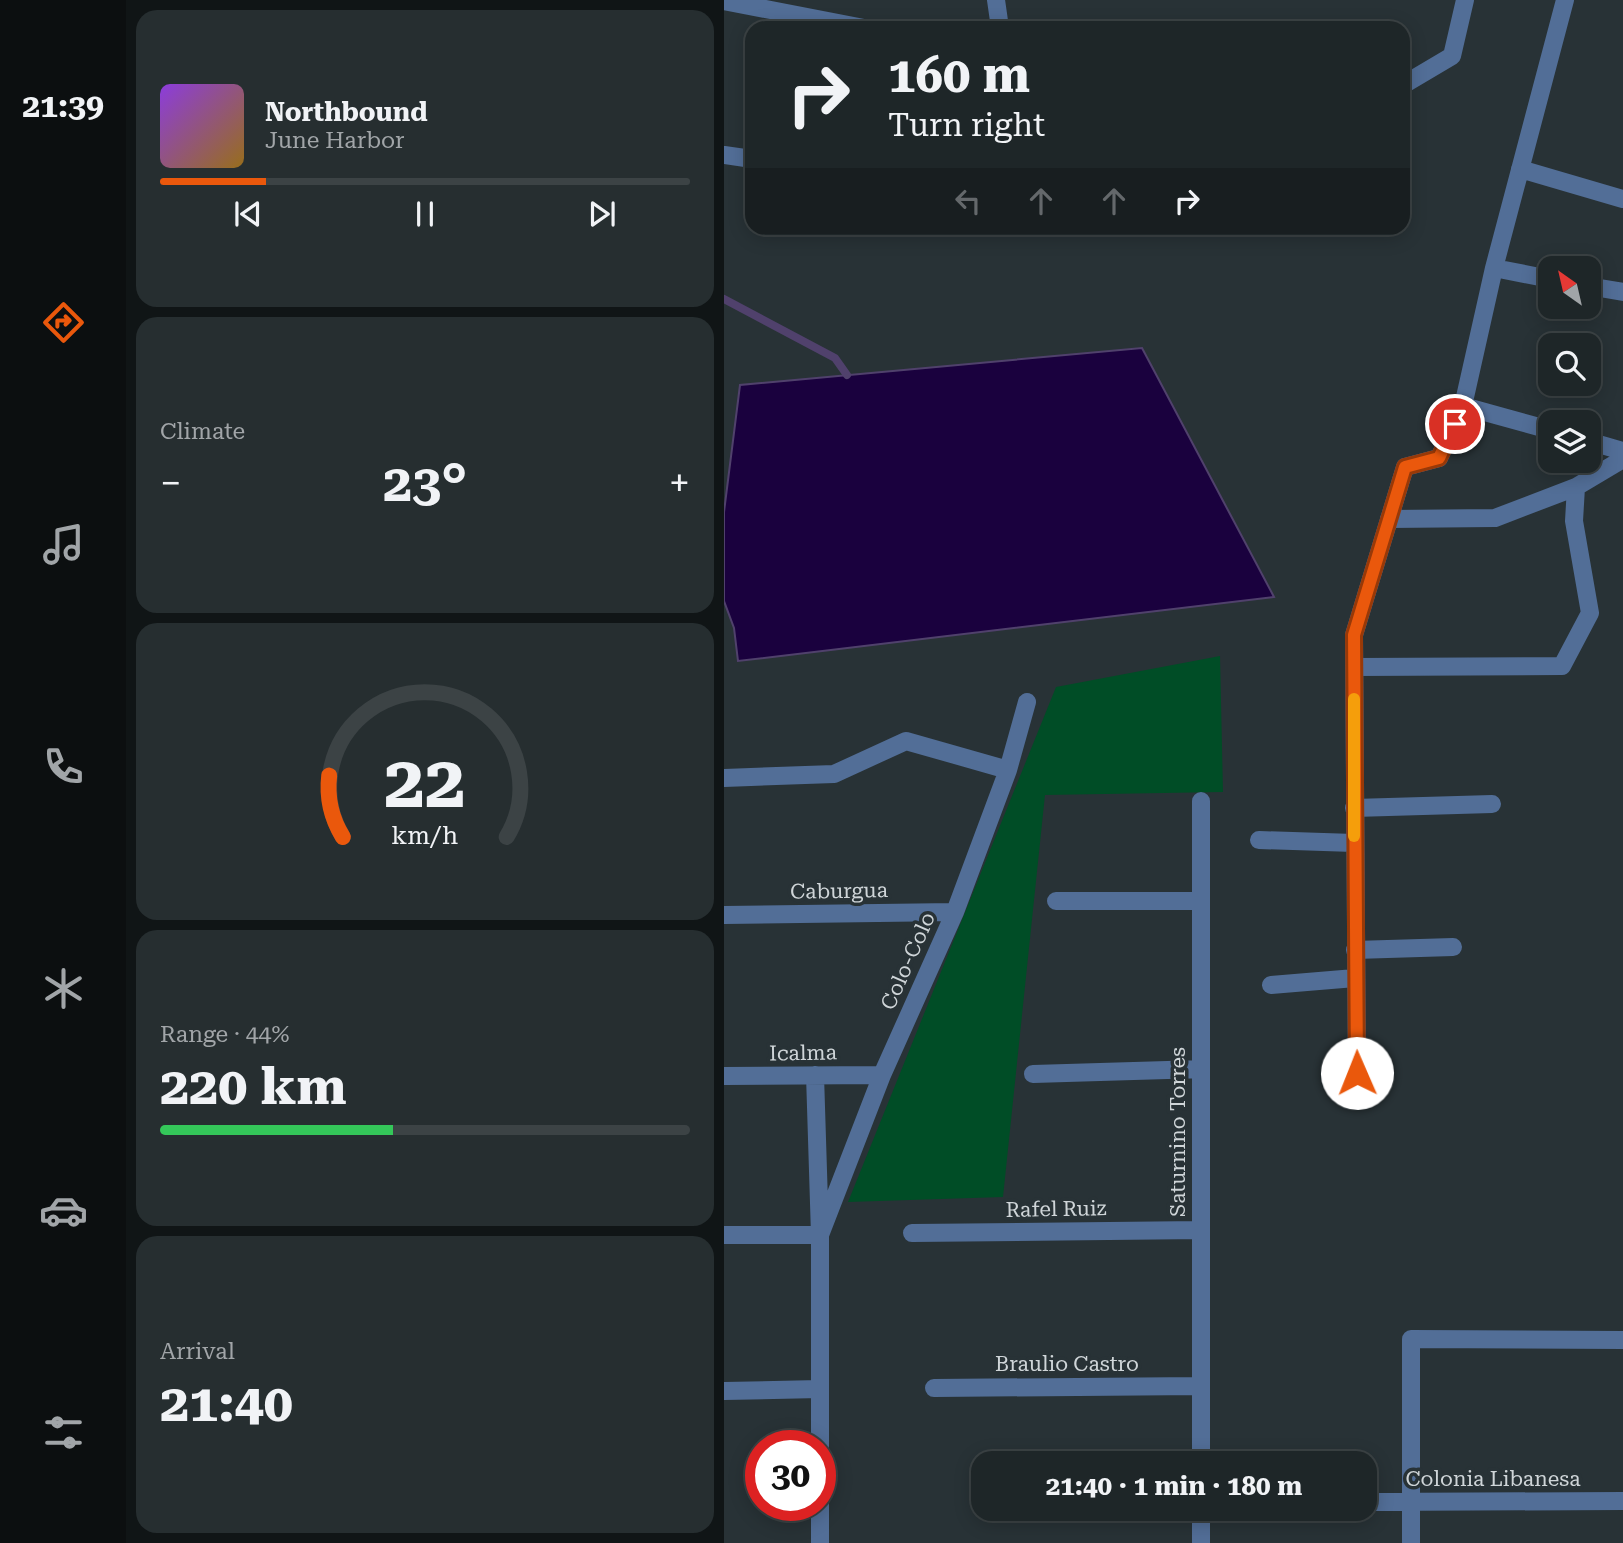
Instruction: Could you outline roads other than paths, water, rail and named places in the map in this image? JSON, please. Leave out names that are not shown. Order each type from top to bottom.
[{"type":"street","points":[[996,0],[999,21]]},
{"type":"street","points":[[1410,81],[1452,55],[1465,0]]},
{"type":"street","points":[[1357,1073],[1354,635],[1405,467],[1439,458],[1463,406],[1494,268],[1565,0]]},
{"type":"street","points":[[724,1],[828,21]]},
{"type":"street","points":[[724,155],[745,158]]},
{"type":"street","points":[[1520,169],[1622,199]]},
{"type":"street","points":[[1494,268],[1538,277]]},
{"type":"street","points":[[1601,288],[1622,292]]},
{"type":"street","points":[[1463,406],[1538,427]]},
{"type":"street","points":[[1601,445],[1622,451]]},
{"type":"street","points":[[1389,519],[1495,518],[1576,487],[1622,458]]},
{"type":"street","points":[[1355,667],[1562,666],[1590,613],[1574,521],[1576,487]]},
{"type":"street","name":"Colo-Colo","points":[[820,1235],[882,1075],[955,912],[1008,770],[1027,702]]},
{"type":"street","points":[[724,778],[834,774],[906,741],[1008,770]]},
{"type":"street","name":"Saturnino Torres","points":[[1201,801],[1201,1451]]},
{"type":"street","points":[[1354,808],[1492,804]]},
{"type":"street","points":[[1259,840],[1354,843]]},
{"type":"street","points":[[1055,901],[1201,901]]},
{"type":"street","name":"Caburgua","points":[[724,915],[955,912]]},
{"type":"street","points":[[1355,950],[1453,947]]},
{"type":"street","points":[[1271,985],[1355,978]]},
{"type":"street","points":[[1033,1074],[1201,1069]]},
{"type":"street","name":"Colo-Colo","points":[[815,1075],[820,1235],[820,1430]]},
{"type":"street","name":"Icalma","points":[[724,1076],[882,1075]]},
{"type":"street","name":"Rafel Ruiz","points":[[912,1233],[1201,1230]]},
{"type":"street","points":[[724,1234],[820,1235]]},
{"type":"street","points":[[1411,1543],[1411,1339],[1622,1340]]},
{"type":"street","name":"Braulio Castro","points":[[934,1388],[1201,1386]]},
{"type":"street","points":[[724,1391],[820,1389]]},
{"type":"street","name":"Colonia Libanesa","points":[[1377,1502],[1622,1501]]},
{"type":"street","points":[[820,1521],[820,1543]]},
{"type":"street","points":[[1201,1521],[1201,1543]]},
{"type":"waterway","points":[[724,299],[835,358],[847,375]]}]
